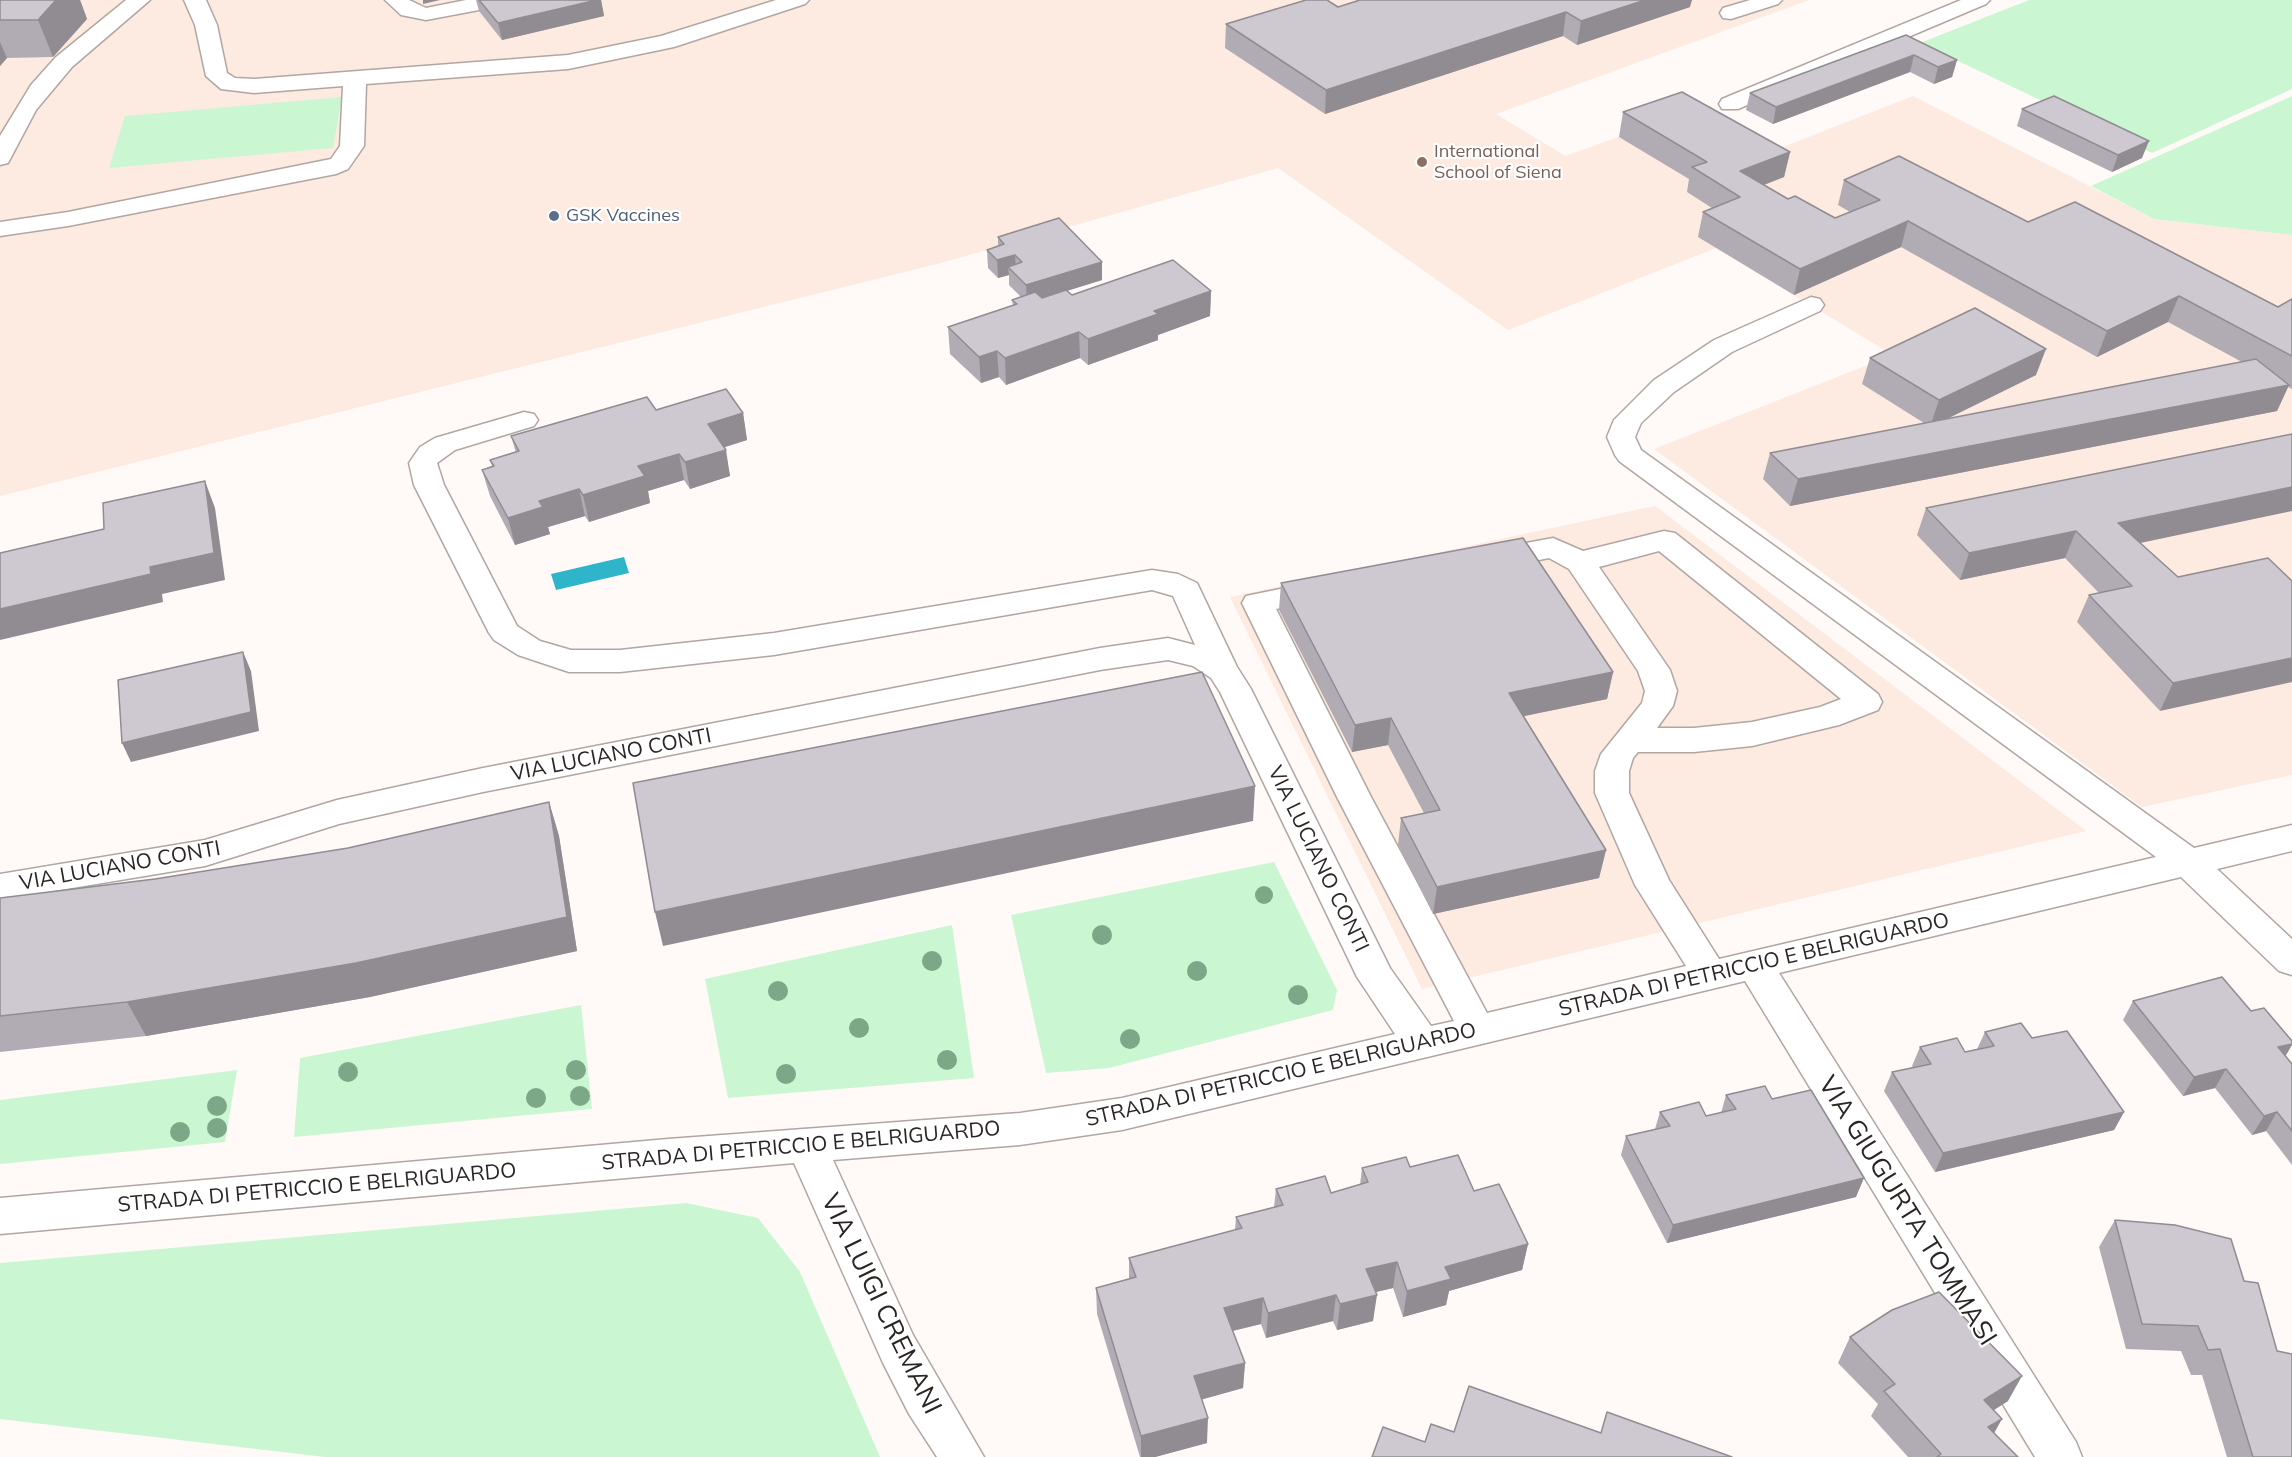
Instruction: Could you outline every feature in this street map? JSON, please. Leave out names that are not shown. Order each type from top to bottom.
[{"type":"street","points":[[0,158],[25,110],[39,90],[64,62],[139,0]]},
{"type":"street","points":[[195,0],[207,25],[218,76],[222,81],[254,86],[568,62],[666,42],[798,0]]},
{"type":"street","points":[[396,0],[410,10],[426,14],[500,0]]},
{"type":"street","points":[[1731,13],[1771,0]]},
{"type":"street","points":[[1730,104],[1979,0]]},
{"type":"street","points":[[0,229],[79,218],[314,172],[340,164],[352,146],[354,78]]},
{"type":"street","points":[[1811,305],[1723,346],[1664,386],[1628,420],[1621,437],[1629,455],[2188,862],[2292,961]]},
{"type":"street","name":"VIA LUCIANO CONTI","points":[[524,420],[445,444],[430,453],[423,463],[429,485],[505,633],[529,648],[569,660],[644,659],[774,644],[1152,580],[1167,581],[1186,590],[1222,670],[1235,689],[1376,977],[1423,1045]]},
{"type":"street","points":[[1580,562],[1664,540],[1866,702],[1827,717],[1752,734],[1694,740],[1632,740]]},
{"type":"street","points":[[1462,565],[1554,548],[1580,562],[1654,670],[1661,691],[1657,706],[1632,740],[1618,754],[1612,771],[1612,793],[1653,885],[1711,976]]},
{"type":"street","points":[[1348,586],[1257,603],[1381,849],[1478,1031]]},
{"type":"street","name":"VIA LUCIANO CONTI","points":[[0,887],[177,859],[388,800],[1147,650],[1186,652],[1204,658],[1222,670]]},
{"type":"street","name":"STRADA DI PETRICCIO E BELRIGUARDO","points":[[0,1216],[668,1156],[1020,1129],[1122,1114],[1423,1045],[2292,838]]},
{"type":"street","name":"VIA GIUGURTA TOMMASI","points":[[1755,966],[2060,1457]]},
{"type":"street","name":"VIA LUIGI CREMANI","points":[[807,1147],[898,1349],[925,1400],[962,1457]]},
{"type":"shaded area","points":[[0,0],[1809,0],[1496,114],[1565,156],[1703,107],[1778,149],[1913,96],[2154,219],[2292,235],[2292,775],[2142,807],[1654,449],[1893,355],[1716,248],[1508,330],[1278,168],[937,264],[0,496]]},
{"type":"shaded area","points":[[1655,506],[2086,831],[1422,989],[1230,597]]},
{"type":"green space","points":[[2029,0],[2292,0],[2292,89],[2152,153],[1920,43]]},
{"type":"green space","points":[[2292,96],[2292,235],[2154,219],[2091,186]]},
{"type":"green space","points":[[342,97],[333,148],[109,168],[125,116]]},
{"type":"green space","points":[[1274,862],[1337,990],[1333,1010],[1109,1068],[1046,1073],[1011,915]]},
{"type":"green space","points":[[952,925],[974,1078],[728,1098],[705,979]]},
{"type":"green space","points":[[581,1005],[592,1109],[294,1137],[300,1058]]},
{"type":"green space","points":[[237,1070],[225,1142],[0,1164],[0,1100]]},
{"type":"green space","points":[[686,1203],[758,1218],[800,1272],[880,1457],[325,1457],[0,1419],[0,1263]]},
{"type":"water","points":[[624,557],[629,573],[556,590],[551,574]]},
{"type":"building","points":[[0,0],[56,0],[38,20],[0,20]]},
{"type":"building","points":[[479,0],[597,0],[498,23]]},
{"type":"building","points":[[1306,0],[1327,0],[1338,7],[1360,0],[1645,0],[1581,21],[1566,12],[1326,90],[1226,24]]},
{"type":"building","points":[[1906,35],[1957,60],[1938,67],[1914,55],[1776,107],[1750,93]]},
{"type":"building","points":[[1682,92],[1790,152],[1740,171],[1788,199],[1795,196],[1835,218],[1880,200],[1844,180],[1899,156],[2028,222],[2075,202],[2278,307],[2292,299],[2292,356],[2179,296],[2107,331],[1908,221],[1800,269],[1703,212],[1740,197],[1692,167],[1707,162],[1623,112]]},
{"type":"building","points":[[2054,96],[2149,141],[2118,155],[2022,109]]},
{"type":"building","points":[[1059,218],[1102,262],[1026,285],[1008,267],[1022,262],[1015,255],[997,260],[987,250],[1004,244],[998,237]]},
{"type":"building","points":[[1173,260],[1211,291],[1154,311],[1158,314],[1088,339],[1079,332],[1005,358],[997,351],[979,357],[948,327],[1017,304],[1012,300],[1035,292],[1042,298],[1066,290],[1072,295]]},
{"type":"building","points":[[1975,308],[2046,349],[1939,400],[1870,358]]},
{"type":"building","points":[[2256,359],[2289,385],[1798,479],[1770,453]]},
{"type":"building","points":[[726,389],[743,413],[708,424],[726,450],[685,462],[679,454],[638,466],[645,476],[583,495],[579,489],[539,501],[543,507],[508,518],[482,470],[494,466],[490,460],[519,451],[511,436],[647,397],[656,410]]},
{"type":"building","points":[[2292,434],[2292,487],[2118,523],[2178,577],[2268,558],[2292,581],[2292,658],[2173,683],[2089,595],[2132,586],[2076,531],[1969,553],[1926,508]]},
{"type":"building","points":[[205,481],[214,553],[150,567],[151,574],[0,609],[0,553],[104,529],[103,503]]},
{"type":"building","points":[[1523,538],[1613,672],[1509,693],[1606,850],[1437,887],[1401,818],[1440,810],[1391,718],[1355,725],[1281,583]]},
{"type":"building","points":[[243,652],[251,712],[122,743],[118,680]]},
{"type":"building","points":[[1202,672],[1255,786],[655,912],[633,783]]},
{"type":"building","points":[[549,802],[567,917],[356,963],[127,1002],[0,1016],[0,898],[155,879],[348,848]]},
{"type":"building","points":[[2222,977],[2251,1011],[2264,1008],[2292,1041],[2292,1044],[2278,1047],[2292,1064],[2292,1131],[2277,1112],[2264,1116],[2226,1069],[2194,1077],[2133,1001]]},
{"type":"building","points":[[2021,1023],[2032,1038],[2067,1031],[2124,1112],[1943,1153],[1892,1072],[1931,1064],[1920,1047],[1957,1038],[1965,1052],[1994,1046],[1985,1032]]},
{"type":"building","points":[[1765,1086],[1772,1099],[1811,1090],[1864,1178],[1673,1225],[1626,1136],[1670,1126],[1660,1112],[1699,1102],[1706,1116],[1736,1109],[1726,1095]]},
{"type":"building","points":[[1458,1155],[1474,1191],[1499,1184],[1528,1244],[1445,1267],[1451,1279],[1407,1291],[1397,1262],[1366,1269],[1377,1295],[1340,1304],[1336,1295],[1268,1313],[1263,1298],[1224,1308],[1245,1363],[1194,1376],[1208,1418],[1141,1436],[1096,1288],[1136,1277],[1129,1258],[1242,1228],[1236,1217],[1283,1205],[1276,1189],[1325,1176],[1331,1193],[1368,1182],[1362,1168],[1406,1157],[1410,1167]]},
{"type":"building","points":[[2115,1220],[2175,1225],[2231,1239],[2244,1281],[2258,1283],[2277,1351],[2292,1354],[2292,1457],[2253,1457],[2220,1349],[2208,1350],[2198,1326],[2142,1324]]},
{"type":"building","points":[[1939,1292],[2022,1376],[1984,1400],[2002,1419],[1988,1427],[2018,1457],[1937,1457],[1941,1454],[1884,1391],[1895,1384],[1850,1337],[1892,1310]]},
{"type":"building","points":[[1469,1386],[1601,1433],[1607,1412],[1732,1457],[1372,1457],[1383,1427],[1425,1442],[1431,1424],[1454,1432]]},
{"type":"place","name":"International School of Siena","points":[[1422,162]]},
{"type":"place","name":"GSK Vaccines","points":[[554,216]]}]
